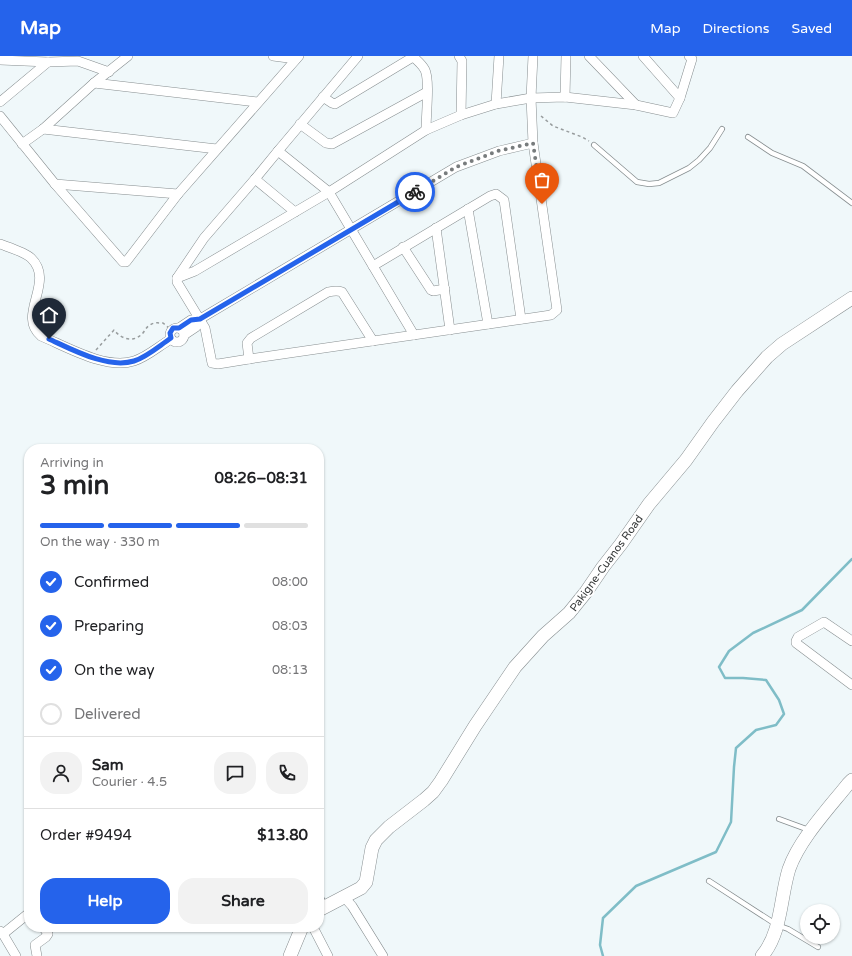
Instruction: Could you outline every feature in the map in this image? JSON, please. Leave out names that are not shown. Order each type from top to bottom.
[{"type":"street","points":[[22,144],[43,129],[94,83],[128,56]]},
{"type":"street","points":[[273,56],[297,57]]},
{"type":"street","points":[[358,56],[255,180],[204,238],[177,278],[177,282],[205,328],[212,362],[218,364],[249,358],[551,315],[557,310],[533,143],[531,108],[533,56]]},
{"type":"street","points":[[323,97],[335,104],[412,56],[420,62],[426,71],[426,130]]},
{"type":"street","points":[[459,56],[462,61],[461,115]]},
{"type":"street","points":[[496,104],[499,56]]},
{"type":"street","points":[[564,97],[566,56]]},
{"type":"street","points":[[589,56],[636,105]]},
{"type":"street","points":[[643,56],[680,98]]},
{"type":"street","points":[[177,278],[195,271],[329,192],[426,130],[461,115],[496,104],[531,98],[564,97],[636,105],[674,113],[692,59],[689,56]]},
{"type":"street","points":[[0,116],[55,184],[124,262],[128,260],[178,194],[297,57]]},
{"type":"street","points":[[0,60],[48,62],[78,61],[109,72]]},
{"type":"street","points":[[0,102],[48,62]]},
{"type":"street","points":[[94,83],[257,102]]},
{"type":"street","points":[[300,124],[326,142],[332,144],[426,92]]},
{"type":"street","points":[[43,129],[217,149]]},
{"type":"street","points":[[0,244],[30,257],[40,272],[40,283],[33,312],[33,322],[36,331],[41,336],[90,357],[105,361],[128,362],[141,358],[176,333],[196,327],[200,319],[456,167],[498,151],[533,143]]},
{"type":"street","points":[[278,151],[329,192],[414,335]]},
{"type":"street","points":[[255,180],[295,212]]},
{"type":"street","points":[[55,184],[178,194]]},
{"type":"street","points":[[373,266],[490,196],[496,194],[504,200],[521,319]]},
{"type":"street","points":[[468,209],[488,324]]},
{"type":"street","points":[[436,228],[450,330]]},
{"type":"street","points":[[403,247],[431,290],[445,289]]},
{"type":"street","points":[[249,358],[247,343],[251,338],[328,292],[334,291],[342,292],[373,341]]},
{"type":"street","name":"Pakigne-Cuanos Road","points":[[324,907],[361,888],[366,882],[372,848],[376,840],[389,827],[420,804],[433,792],[514,667],[542,636],[569,614],[649,504],[686,460],[737,391],[782,344],[852,298]]},
{"type":"street","points":[[852,641],[824,622],[798,637],[796,641],[796,643],[852,685]]},
{"type":"street","points":[[762,956],[769,948],[790,868],[803,842],[852,780]]},
{"type":"street","points":[[344,896],[352,906],[383,956]]},
{"type":"street","points":[[16,956],[2,932],[24,917]]},
{"type":"street","points":[[37,956],[35,946],[46,937],[48,934],[47,932]]},
{"type":"street","points":[[290,956],[300,932]]},
{"type":"street","points":[[316,932],[328,956]]},
{"type":"lane","points":[[594,145],[637,182],[649,184],[658,183],[694,164],[710,148],[722,129]]},
{"type":"lane","points":[[748,137],[772,153],[803,166],[852,203]]},
{"type":"lane","points":[[779,820],[811,831]]},
{"type":"lane","points":[[709,881],[776,925],[788,929],[818,947]]},
{"type":"path","points":[[531,108],[553,126],[582,137],[594,145]]},
{"type":"path","points":[[90,357],[114,330],[120,337],[129,340],[138,338],[147,327],[157,322],[163,323],[176,333]]},
{"type":"waterway","points":[[603,956],[600,945],[603,918],[636,886],[716,852],[731,822],[736,748],[756,730],[776,725],[784,714],[779,700],[766,680],[725,678],[719,667],[729,651],[753,633],[802,610],[852,559]]},
{"type":"way so far","points":[[415,192],[456,167],[498,151],[533,143],[542,204]]},
{"type":"route","points":[[49,339],[90,357],[105,361],[116,363],[128,362],[141,358],[171,338],[170,333],[173,328],[179,328],[191,320],[200,319],[415,192]]}]
